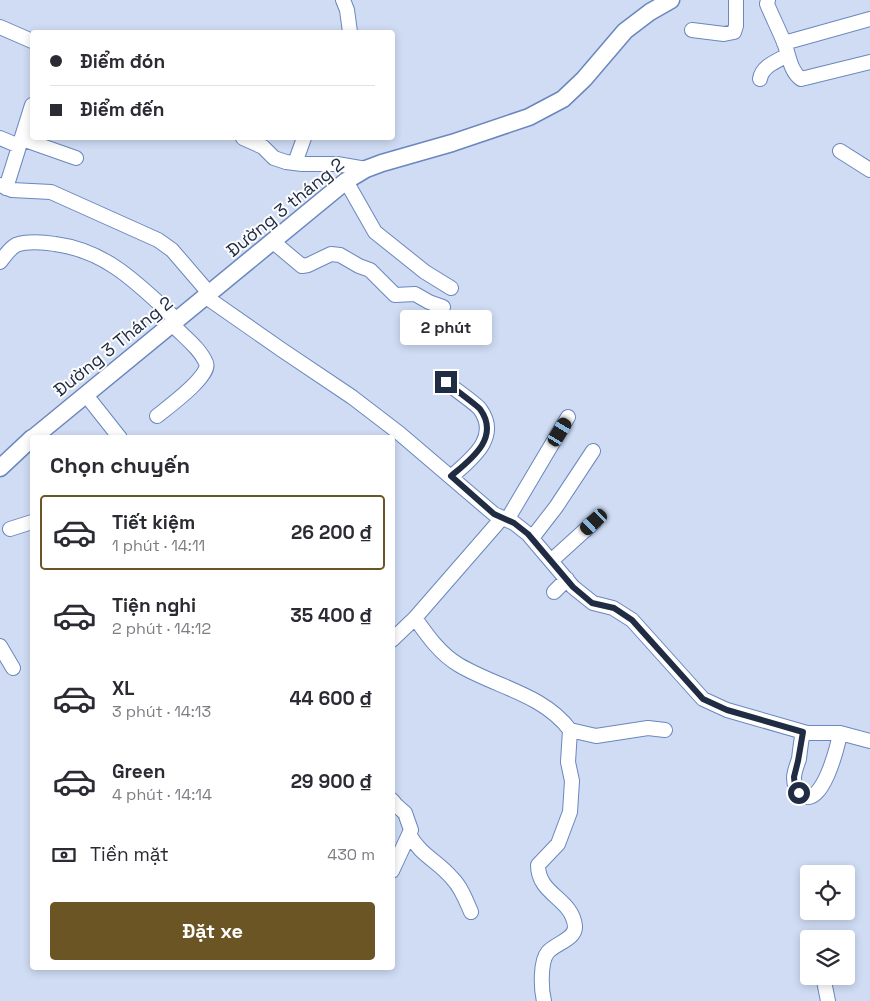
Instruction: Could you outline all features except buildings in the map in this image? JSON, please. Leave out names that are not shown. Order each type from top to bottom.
[{"type":"main road","name":"Đường 3 tháng 2","points":[[212,292],[346,181],[366,169],[529,117],[563,99],[584,79],[625,31],[650,12],[671,0]]},
{"type":"main road","name":"Đường 3 Tháng 2","points":[[37,435],[212,292]]},
{"type":"main road","name":"Đường 3 Tháng 2","points":[[0,468],[30,441]]},
{"type":"street","points":[[343,0],[347,10],[350,30]]},
{"type":"street","points":[[692,30],[724,34],[734,32],[736,26],[736,0]]},
{"type":"street","points":[[768,0],[767,4],[796,75],[801,79],[870,62]]},
{"type":"street","points":[[760,79],[761,72],[786,49],[870,19]]},
{"type":"street","points":[[0,27],[30,40]]},
{"type":"street","points":[[30,116],[3,186],[12,190],[51,192],[158,240],[172,250],[212,292],[282,350],[352,397],[451,476],[494,514],[528,534],[573,587],[592,603],[614,608],[632,620],[703,699],[727,710],[803,732],[840,733],[870,741]]},
{"type":"street","points":[[0,138],[76,158]]},
{"type":"street","points":[[247,140],[263,147],[274,158],[286,162],[337,164],[366,169]]},
{"type":"street","points":[[296,163],[303,140]]},
{"type":"street","points":[[840,151],[870,170]]},
{"type":"street","points":[[346,181],[374,232],[425,272],[451,288]]},
{"type":"street","points":[[272,241],[302,266],[314,263],[331,254],[340,255],[370,270],[395,295],[415,294],[443,307]]},
{"type":"street","points":[[0,262],[16,246],[42,242],[71,246],[96,256],[129,276],[174,322],[207,363],[207,370],[200,380],[158,416]]},
{"type":"street","points":[[446,382],[480,409],[486,423],[485,440],[474,456],[451,476]]},
{"type":"street","points":[[86,394],[118,435]]},
{"type":"street","points":[[395,637],[416,618],[504,519],[568,417]]},
{"type":"street","points":[[532,538],[556,507],[592,451]]},
{"type":"street","points":[[552,561],[594,522]]},
{"type":"street","points":[[10,529],[30,523]]},
{"type":"street","points":[[554,592],[567,579]]},
{"type":"street","points":[[416,618],[432,643],[457,664],[496,684],[524,694],[557,716],[570,730],[596,736],[648,728],[666,730]]},
{"type":"street","points":[[0,646],[13,668]]},
{"type":"street","points":[[544,1001],[541,979],[547,953],[572,935],[575,927],[566,906],[544,885],[538,875],[538,864],[558,844],[570,812],[572,781],[568,762],[570,730]]},
{"type":"street","points":[[803,732],[794,777],[795,787],[805,797],[811,797],[818,793],[836,755],[840,733]]},
{"type":"street","points":[[395,804],[405,813],[411,830],[395,864]]},
{"type":"street","points":[[409,834],[414,844],[425,856],[441,867],[453,879],[471,912]]},
{"type":"street","points":[[825,985],[828,1001]]},
{"type":"route","points":[[446,382],[480,409],[486,423],[485,440],[474,456],[451,476],[494,514],[514,523],[528,534],[573,587],[592,603],[614,608],[632,620],[703,699],[727,710],[803,732],[794,777],[795,787],[799,793]]}]
